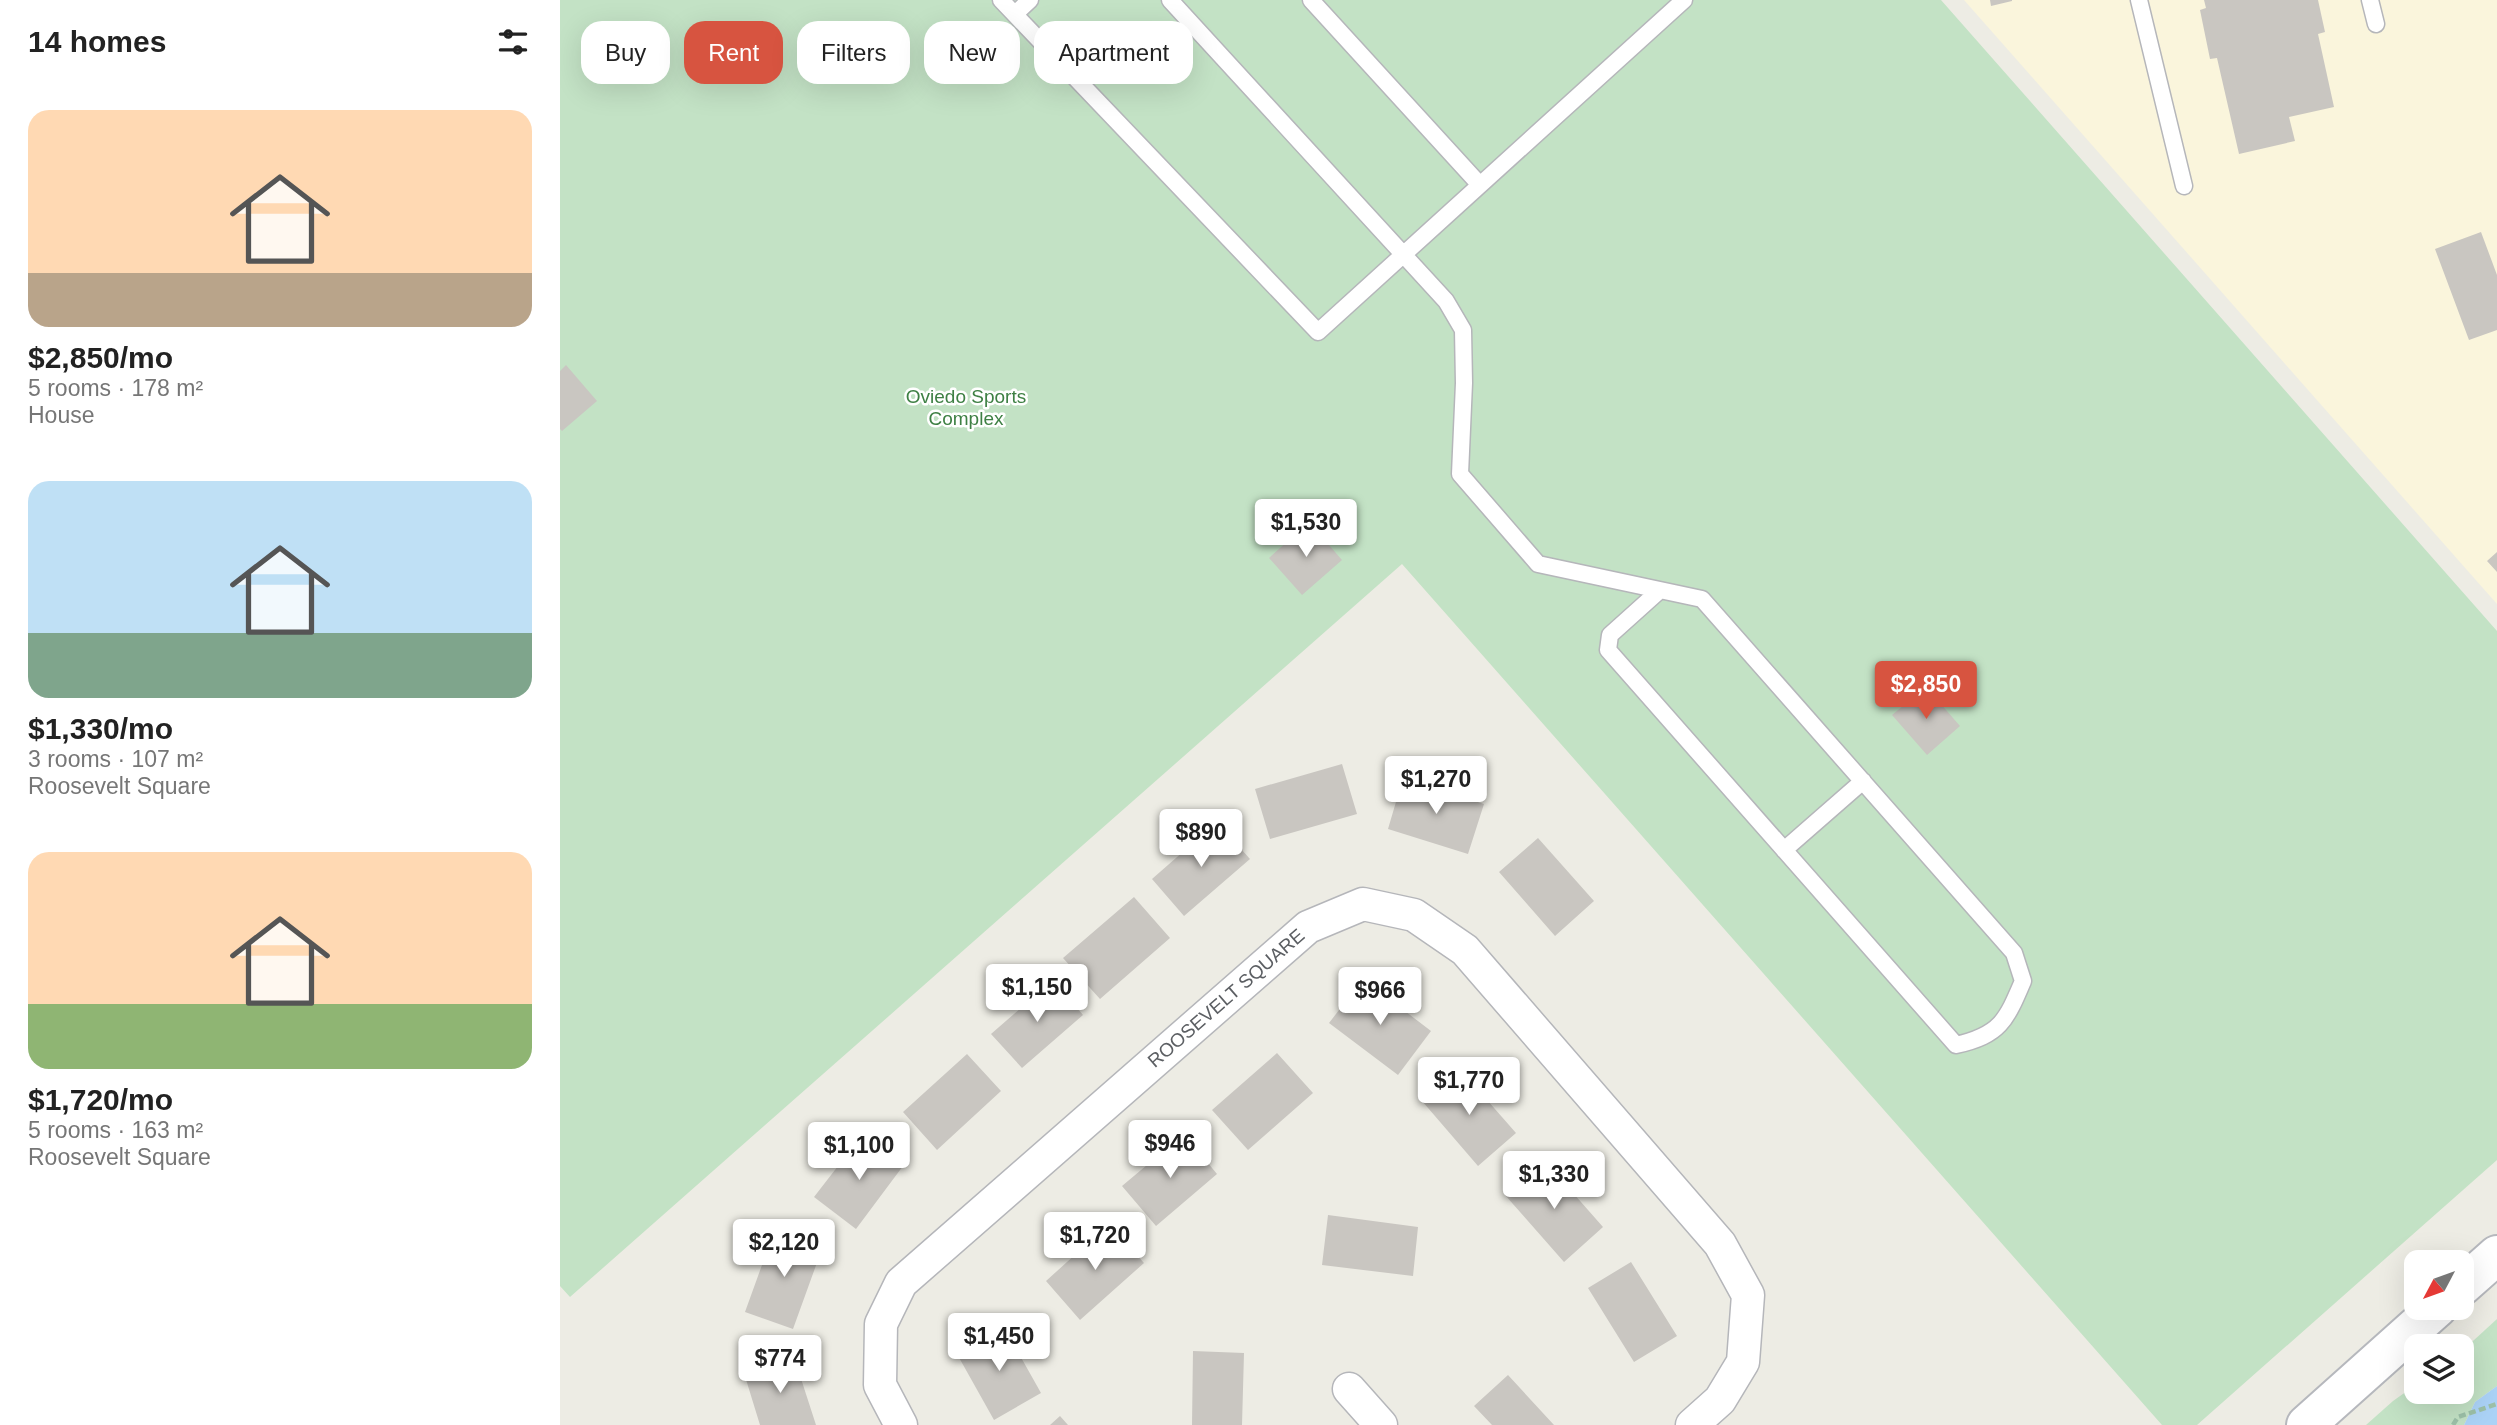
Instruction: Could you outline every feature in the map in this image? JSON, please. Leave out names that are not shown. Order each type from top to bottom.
[{"type":"street","name":"ROOSEVELT SQUARE","points":[[901,1425],[880,1385],[881,1324],[901,1283],[1308,927],[1363,904],[1414,915],[1465,950],[1720,1244],[1748,1295],[1743,1362],[1720,1400],[1692,1425]]},
{"type":"street","points":[[2474,1275],[2497,1255]]},
{"type":"street","points":[[2306,1425],[2423,1320]]},
{"type":"street","points":[[1349,1389],[1381,1425]]},
{"type":"lane","points":[[1001,0],[1318,332],[1684,0]]},
{"type":"lane","points":[[1015,14],[1030,0]]},
{"type":"lane","points":[[1170,0],[1446,301],[1463,330],[1464,383],[1460,474],[1538,564],[1702,599],[2014,953],[2023,981],[2007,1018],[1979,1040],[1956,1045],[1608,650],[1610,635],[1659,591]]},
{"type":"lane","points":[[1311,0],[1480,185]]},
{"type":"lane","points":[[2139,0],[2184,186]]},
{"type":"lane","points":[[2370,0],[2376,24]]},
{"type":"lane","points":[[1784,850],[1863,780]]},
{"type":"path","points":[[2454,1425],[2458,1417],[2497,1404]]},
{"type":"shaded area","points":[[1964,0],[2497,0],[2497,604]]},
{"type":"green space","name":"Oviedo Sports Complex","points":[[560,0],[1941,0],[2497,631],[2497,1160],[2197,1425],[2162,1425],[1402,564],[570,1297],[560,1286]]},
{"type":"green space","points":[[2497,1319],[2497,1386],[2475,1402],[2464,1425],[2366,1425],[2404,1393],[2404,1404],[2474,1404],[2474,1340]]},
{"type":"water","points":[[2497,1386],[2497,1425],[2464,1425],[2475,1402]]},
{"type":"building","points":[[1990,0],[2012,0],[2012,1],[1991,6]]},
{"type":"building","points":[[2204,0],[2318,0],[2325,32],[2318,34],[2334,107],[2289,117],[2295,141],[2239,154],[2217,58],[2210,59],[2200,10],[2206,8]]},
{"type":"building","points":[[2481,232],[2497,275],[2497,330],[2469,340],[2435,249]]},
{"type":"building","points":[[566,365],[597,401],[562,431],[560,371]]},
{"type":"building","points":[[1309,522],[1342,560],[1302,595],[1269,558]]},
{"type":"building","points":[[2497,552],[2497,572],[2487,561]]},
{"type":"building","points":[[1926,687],[1960,726],[1927,755],[1892,715]]},
{"type":"building","points":[[1342,764],[1357,814],[1270,839],[1255,789]]},
{"type":"building","points":[[1403,778],[1484,804],[1468,854],[1388,829]]},
{"type":"building","points":[[1217,822],[1250,859],[1184,916],[1152,879]]},
{"type":"building","points":[[1538,838],[1594,901],[1555,936],[1499,872]]},
{"type":"building","points":[[1134,897],[1170,938],[1100,999],[1063,958]]},
{"type":"building","points":[[1363,979],[1431,1031],[1398,1075],[1329,1023]]},
{"type":"building","points":[[1053,980],[1083,1015],[1022,1068],[991,1034]]},
{"type":"building","points":[[1277,1053],[1313,1093],[1248,1150],[1212,1110]]},
{"type":"building","points":[[967,1054],[1001,1091],[937,1150],[903,1112]]},
{"type":"building","points":[[1459,1068],[1516,1133],[1478,1166],[1422,1101]]},
{"type":"building","points":[[1184,1134],[1217,1174],[1156,1226],[1122,1186]]},
{"type":"building","points":[[862,1135],[903,1166],[856,1229],[814,1197]]},
{"type":"building","points":[[1544,1160],[1603,1227],[1564,1262],[1505,1195]]},
{"type":"building","points":[[1328,1215],[1418,1227],[1413,1276],[1322,1265]]},
{"type":"building","points":[[1109,1224],[1144,1263],[1080,1320],[1046,1281]]},
{"type":"building","points":[[775,1229],[823,1246],[793,1329],[745,1312]]},
{"type":"building","points":[[1631,1262],[1677,1336],[1634,1362],[1588,1288]]},
{"type":"building","points":[[1004,1327],[1041,1393],[994,1420],[957,1354]]},
{"type":"building","points":[[1193,1351],[1244,1353],[1242,1425],[1192,1425]]},
{"type":"building","points":[[794,1357],[816,1425],[760,1425],[744,1373]]},
{"type":"building","points":[[1508,1375],[1554,1425],[1492,1425],[1474,1406]]},
{"type":"building","points":[[1060,1416],[1068,1425],[1050,1425]]}]
